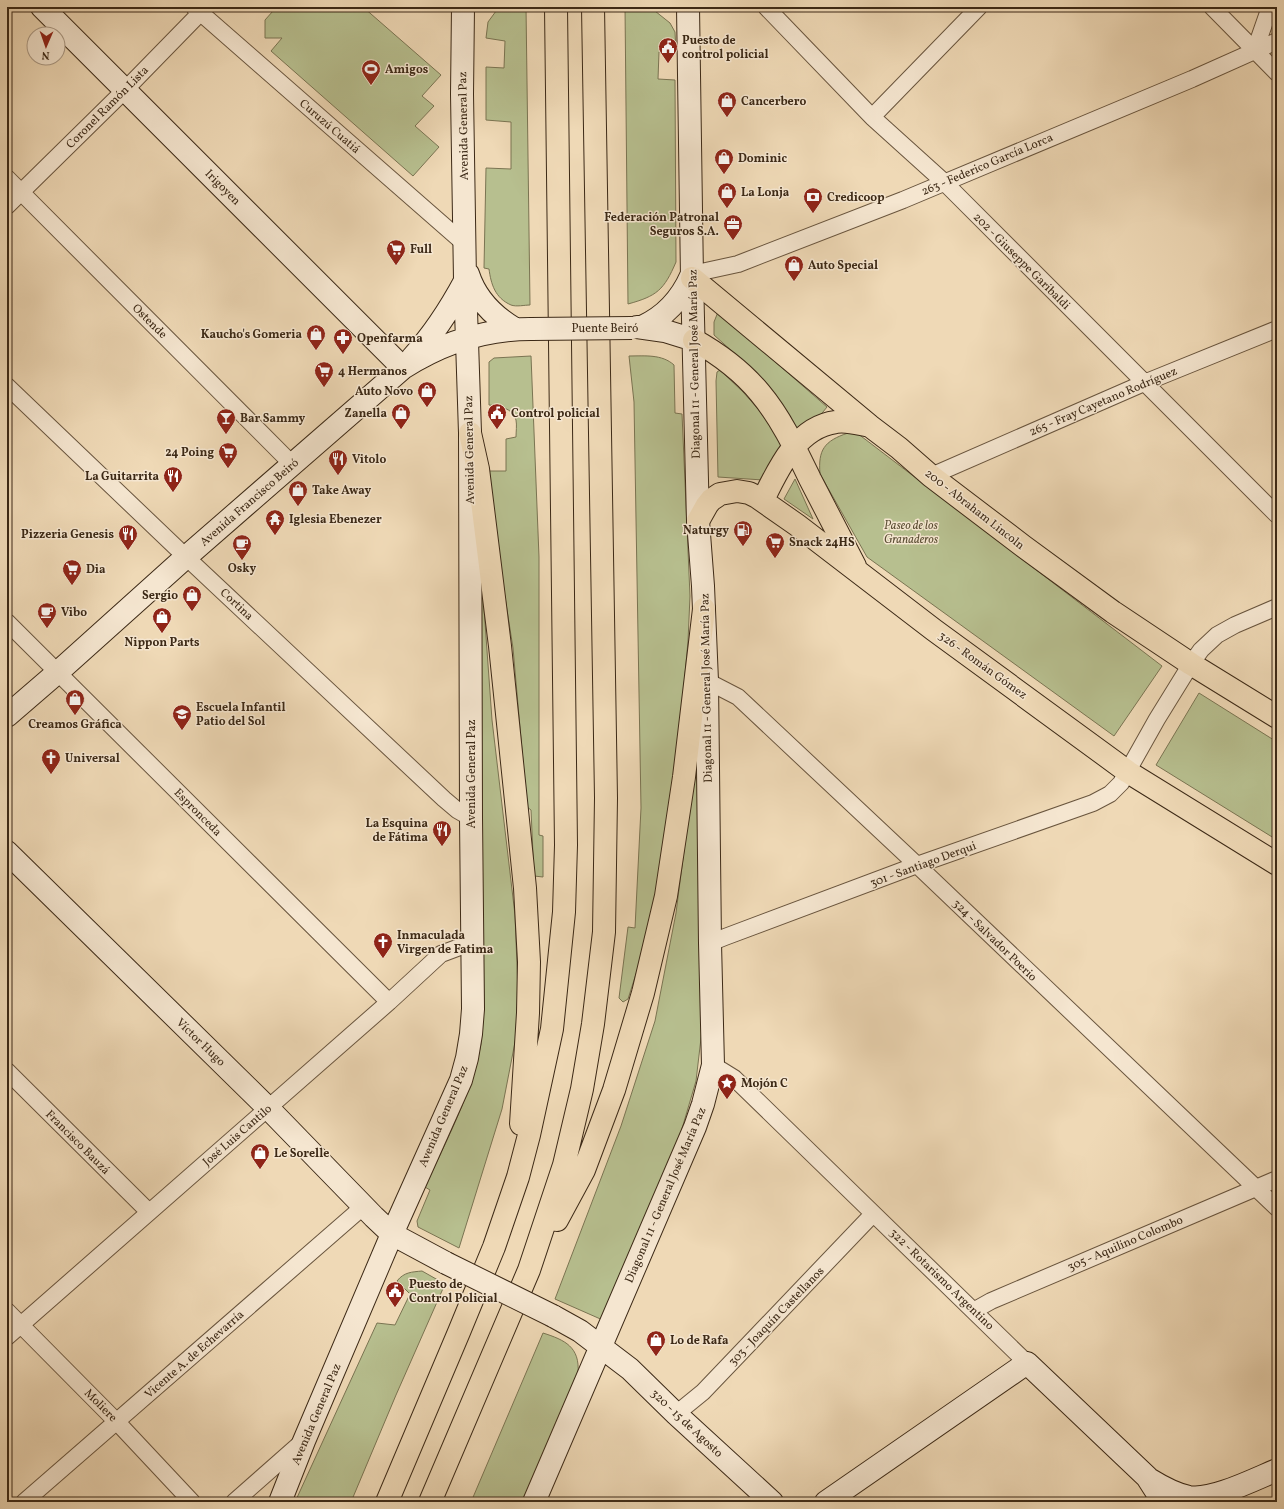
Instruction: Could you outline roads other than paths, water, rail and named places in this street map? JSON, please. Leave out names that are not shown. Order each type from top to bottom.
[{"type":"main road","points":[[387,1502],[460,1332],[491,1254],[518,1177],[529,1135],[552,1029],[564,912],[566,845],[556,7]]},
{"type":"main road","points":[[430,1502],[529,1270],[564,1166],[582,1089],[594,1024],[604,932],[606,798],[594,7]]},
{"type":"main road","name":"200 - Abraham Lincoln","points":[[692,276],[931,476],[1023,546],[1107,607],[1191,664],[1277,717]]},
{"type":"main road","points":[[694,340],[732,365],[760,392],[794,447],[858,571]]},
{"type":"main road","points":[[763,500],[773,478],[794,447],[808,434],[822,425],[838,421],[854,422],[870,426]]},
{"type":"main road","points":[[470,433],[478,469],[500,646],[525,888],[529,962],[528,1013],[518,1177]]},
{"type":"main road","name":"326 - Román Gómez","points":[[698,521],[711,500],[724,493],[742,491],[763,500],[934,630],[1128,772],[1277,864]]},
{"type":"main road","points":[[529,1270],[584,1170],[614,1090],[643,993],[666,896],[684,777],[704,609]]},
{"type":"street","name":"Irigoyen","points":[[42,7],[403,368]]},
{"type":"street","name":"Avenida General Paz","points":[[280,1502],[304,1441],[392,1234],[460,1080],[467,1058],[471,1034],[473,1009],[473,942],[471,818],[470,433],[462,94],[463,7]]},
{"type":"street","name":"Diagonal 11 - General José María Paz","points":[[534,1502],[695,1127],[703,1104],[712,1065],[707,681],[698,521],[692,276],[688,7]]},
{"type":"street","name":"202 - Giuseppe Garibaldi","points":[[766,7],[872,116],[944,182],[1277,516]]},
{"type":"street","points":[[872,116],[979,7]]},
{"type":"street","points":[[1212,7],[1277,73]]},
{"type":"street","points":[[1255,50],[1270,7]]},
{"type":"street","name":"Coronel Ramón Lista","points":[[7,206],[125,90],[200,9]]},
{"type":"street","name":"Curuzú Cuatiá","points":[[200,9],[466,245]]},
{"type":"street","name":"263 - Federico García Lorca","points":[[692,276],[738,264],[896,202],[1185,82],[1277,41]]},
{"type":"street","name":"Ostende","points":[[7,178],[292,464]]},
{"type":"street","points":[[403,368],[448,312],[466,275]]},
{"type":"street","points":[[466,275],[484,304],[493,314],[523,329]]},
{"type":"street","points":[[637,328],[661,317],[677,302],[692,276]]},
{"type":"street","name":"Puente Beiró","points":[[523,329],[637,328],[679,335],[694,340]]},
{"type":"street","name":"Avenida Francisco Beiró","points":[[7,716],[186,557],[403,368],[434,350],[467,338],[491,332],[523,329]]},
{"type":"street","name":"265 - Fray Cayetano Rodríguez","points":[[931,476],[1144,383],[1277,329]]},
{"type":"street","name":"Cortina","points":[[7,386],[186,557],[448,802],[457,810],[471,818]]},
{"type":"street","name":"301 - Santiago Derqui","points":[[710,944],[724,937],[917,865],[1093,803],[1110,794],[1121,783],[1128,772],[1157,719],[1201,650],[1217,635],[1235,625],[1277,607]]},
{"type":"street","name":"Espronceda","points":[[7,622],[389,1002]]},
{"type":"street","name":"324 - Salvador Poerio","points":[[707,681],[738,697],[917,865],[1277,1208]]},
{"type":"street","name":"Víctor Hugo","points":[[7,852],[268,1108],[392,1234],[446,1263]]},
{"type":"street","name":"José Luis Cantilo","points":[[7,1337],[389,1002],[441,954],[473,942]]},
{"type":"street","name":"322 - Rotarismo Argentino","points":[[712,1065],[734,1078],[873,1214],[975,1310],[1147,1477],[1163,1502]]},
{"type":"street","name":"Francisco Bauzá","points":[[7,1071],[149,1212]]},
{"type":"street","name":"305 - Aquilino Colombo","points":[[975,1310],[991,1301],[1277,1179]]},
{"type":"street","name":"Vicente A. de Echevarría","points":[[24,1502],[364,1206]]},
{"type":"street","name":"303 - Joaquín Castellanos","points":[[676,1414],[703,1392],[873,1214]]},
{"type":"street","name":"320 - 15 de Agosto","points":[[446,1263],[553,1316],[600,1346],[630,1369],[676,1414],[772,1502]]},
{"type":"street","name":"Moliere","points":[[7,1311],[117,1422],[192,1502]]},
{"type":"street","points":[[826,1502],[1027,1362]]},
{"type":"street","points":[[234,1502],[304,1441]]},
{"type":"street","points":[[1147,1477],[1175,1493],[1190,1497],[1202,1497],[1220,1493],[1277,1470]]},
{"type":"street","points":[[1237,1502],[1277,1486]]},
{"type":"place","name":"Puesto de control policial","points":[[668,64]]},
{"type":"place","name":"Amigos","points":[[371,86]]},
{"type":"place","name":"Cancerbero","points":[[727,118]]},
{"type":"place","name":"Dominic","points":[[724,175]]},
{"type":"place","name":"La Lonja","points":[[727,209]]},
{"type":"place","name":"Credicoop","points":[[813,214]]},
{"type":"place","name":"Federación Patronal Seguros S.A.","points":[[733,241]]},
{"type":"place","name":"Full","points":[[396,266]]},
{"type":"place","name":"Auto Special","points":[[794,282]]},
{"type":"place","name":"Kaucho's Gomeria","points":[[316,351]]},
{"type":"place","name":"Openfarma","points":[[343,355]]},
{"type":"place","name":"4 Hermanos","points":[[324,388]]},
{"type":"place","name":"Auto Novo","points":[[427,408]]},
{"type":"place","name":"Zanella","points":[[401,430]]},
{"type":"place","name":"Control policial","points":[[497,430]]},
{"type":"place","name":"Bar Sammy","points":[[226,435]]},
{"type":"place","name":"24 Poing","points":[[228,469]]},
{"type":"place","name":"Vitolo","points":[[338,476]]},
{"type":"place","name":"La Guitarrita","points":[[173,493]]},
{"type":"place","name":"Take Away","points":[[298,507]]},
{"type":"place","name":"Iglesia Ebenezer","points":[[275,536]]},
{"type":"place","name":"Naturgy","points":[[743,547]]},
{"type":"place","name":"Pizzeria Genesis","points":[[128,551]]},
{"type":"place","name":"Snack 24HS","points":[[775,559]]},
{"type":"place","name":"Osky","points":[[242,561]]},
{"type":"place","name":"Dia","points":[[72,586]]},
{"type":"place","name":"Sergio","points":[[192,612]]},
{"type":"place","name":"Vibo","points":[[47,629]]},
{"type":"place","name":"Nippon Parts","points":[[162,634]]},
{"type":"place","name":"Creamos Gráfica","points":[[75,716]]},
{"type":"place","name":"Escuela Infantil Patio del Sol","points":[[182,731]]},
{"type":"place","name":"Universal","points":[[51,775]]},
{"type":"place","name":"La Esquina de Fátima","points":[[442,847]]},
{"type":"place","name":"Inmaculada Virgen de Fatima","points":[[383,959]]},
{"type":"place","name":"Mojón C","points":[[727,1100]]},
{"type":"place","name":"Le Sorelle","points":[[260,1170]]},
{"type":"place","name":"Puesto de Control Policial","points":[[395,1308]]},
{"type":"place","name":"Lo de Rafa","points":[[656,1357]]},
{"type":"park label","name":"Paseo de los Granaderos","points":[[911,532]]}]
